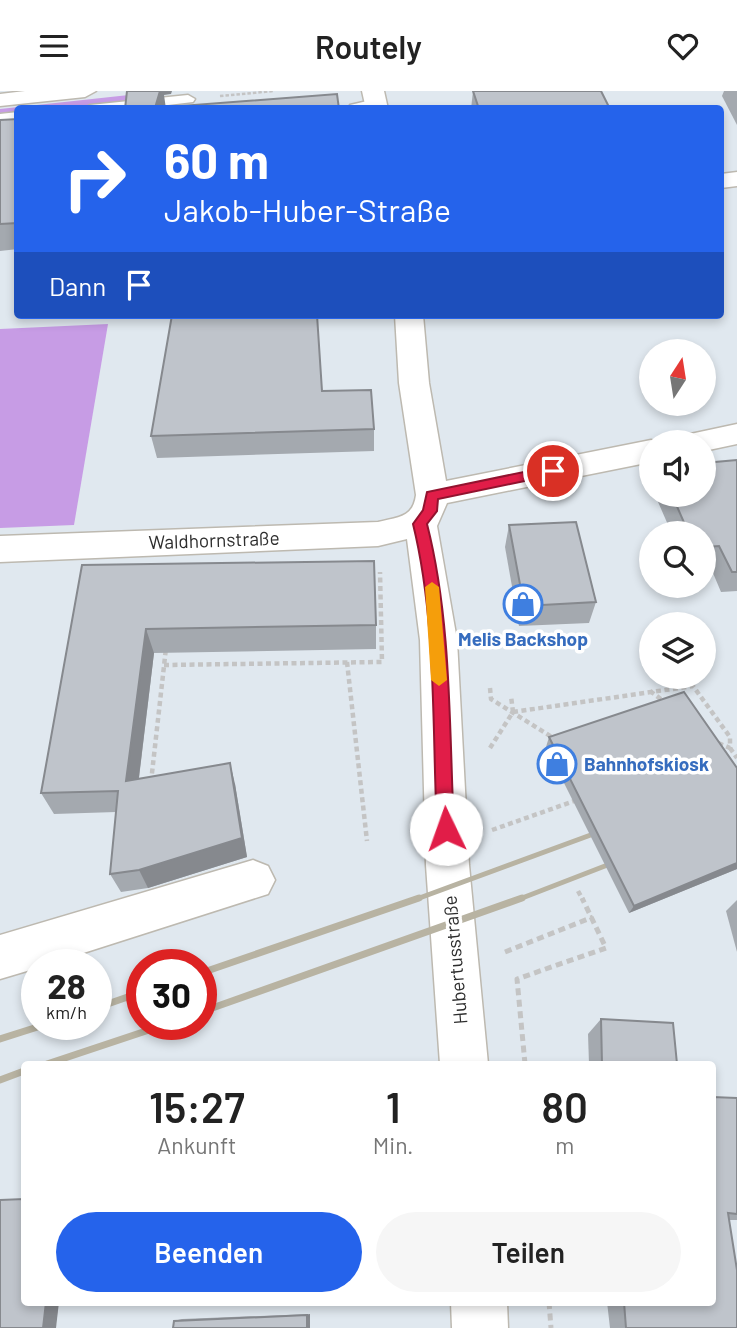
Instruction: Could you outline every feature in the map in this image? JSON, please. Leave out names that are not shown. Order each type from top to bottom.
[{"type":"street","points":[[0,100],[85,91]]},
{"type":"street","name":"Hubertusstraße","points":[[409,319],[436,632],[447,857],[464,1061]]},
{"type":"street","points":[[716,438],[737,434]]},
{"type":"street","name":"Waldhornstraße","points":[[3,558],[378,534],[426,510],[639,454]]},
{"type":"street","points":[[0,957],[253,880]]},
{"type":"street","points":[[479,1306],[480,1328]]},
{"type":"lane","points":[[122,105],[188,99]]},
{"type":"path","points":[[188,99],[274,91]]},
{"type":"path","points":[[164,665],[382,661],[378,534]]},
{"type":"path","points":[[382,623],[390,622]]},
{"type":"path","points":[[150,790],[167,643]]},
{"type":"path","points":[[347,662],[367,841]]},
{"type":"path","points":[[490,686],[492,699],[561,742]]},
{"type":"path","points":[[513,712],[693,686],[730,737],[730,748]]},
{"type":"path","points":[[650,691],[659,701],[681,693]]},
{"type":"path","points":[[490,749],[513,712],[511,696]]},
{"type":"path","points":[[711,734],[717,742],[730,748],[737,758]]},
{"type":"path","points":[[495,829],[586,797]]},
{"type":"path","points":[[525,1061],[517,979],[606,948],[578,891]]},
{"type":"path","points":[[502,953],[593,917]]},
{"type":"path","points":[[549,1306],[551,1328]]},
{"type":"shaded area","points":[[138,94],[139,100],[90,105],[37,105]]},
{"type":"shaded area","points":[[14,107],[14,113],[0,115],[0,109]]},
{"type":"shaded area","points":[[108,324],[74,525],[0,528],[0,329]]},
{"type":"building","points":[[127,91],[160,91],[156,105],[125,105]]},
{"type":"building","points":[[473,91],[601,91],[608,105],[478,105]]},
{"type":"building","points":[[337,94],[338,105],[194,105]]},
{"type":"building","points":[[14,119],[14,223],[0,224],[0,120]]},
{"type":"building","points":[[171,319],[317,319],[322,391],[371,390],[374,429],[151,436]]},
{"type":"building","points":[[737,460],[737,572],[732,572],[719,546],[716,546],[716,521],[683,521],[677,507],[716,507],[716,462]]},
{"type":"building","points":[[576,522],[596,602],[524,606],[509,525]]},
{"type":"building","points":[[374,561],[376,625],[146,629],[126,781],[230,763],[242,838],[139,870],[110,874],[118,791],[41,793],[82,565]]},
{"type":"building","points":[[684,692],[737,768],[737,863],[634,906],[549,737]]},
{"type":"building","points":[[601,1019],[673,1023],[677,1061],[602,1061]]},
{"type":"building","points":[[716,1097],[737,1098],[737,1214],[728,1213],[737,1270],[737,1328],[626,1328],[624,1306],[716,1306]]},
{"type":"building","points":[[21,1199],[21,1306],[46,1306],[43,1328],[0,1328],[0,1200]]},
{"type":"building","points":[[307,1315],[307,1328],[173,1328],[174,1321]]},
{"type":"railway","points":[[414,900],[607,829]]},
{"type":"railway","points":[[517,900],[623,859]]},
{"type":"railway","points":[[217,967],[419,898]]},
{"type":"railway","points":[[217,1006],[522,898]]},
{"type":"railway","points":[[112,1002],[126,998]]},
{"type":"railway","points":[[0,1039],[21,1032]]},
{"type":"railway","points":[[56,1061],[126,1038]]},
{"type":"railway","points":[[0,1080],[21,1072]]},
{"type":"slow traffic","points":[[432,587],[439,680]]},
{"type":"place","name":"Melis Backshop","points":[[523,604]]},
{"type":"place","name":"Bahnhofskiosk","points":[[557,764]]},
{"type":"route","points":[[446,829],[439,664],[429,562],[420,524],[430,511],[432,495],[553,471]]}]
